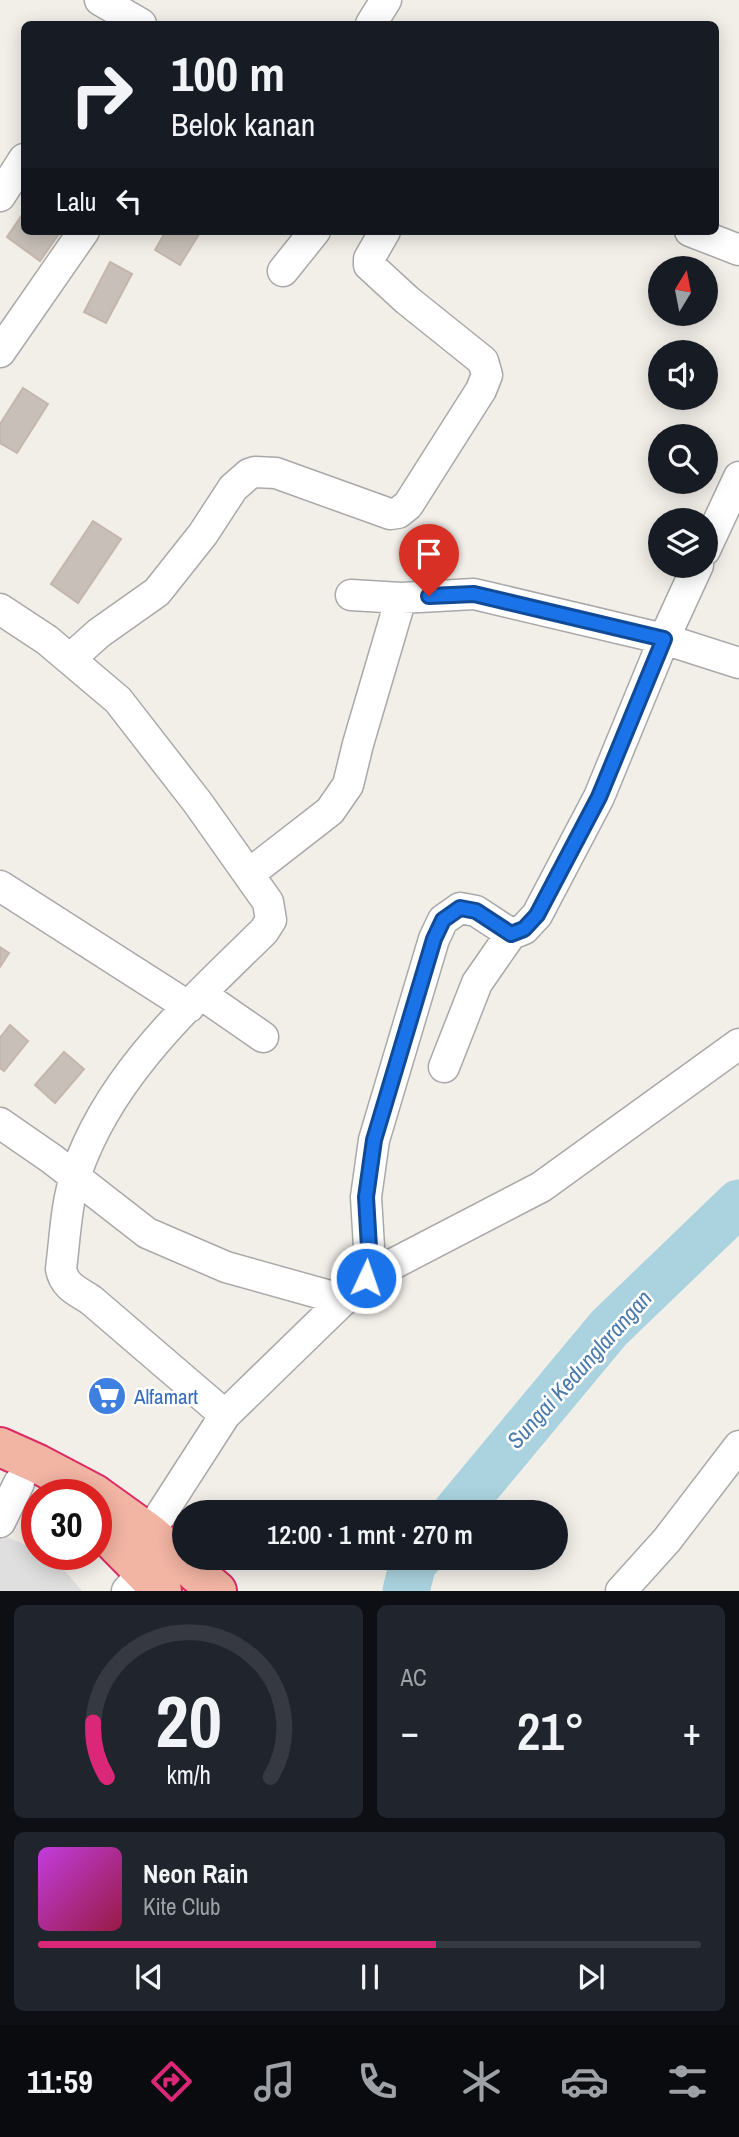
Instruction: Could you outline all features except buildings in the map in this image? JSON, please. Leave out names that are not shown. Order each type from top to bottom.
[{"type":"highway","points":[[0,1447],[66,1479]]},
{"type":"highway","points":[[112,1506],[149,1533],[217,1591]]},
{"type":"highway","points":[[112,1544],[144,1584]]},
{"type":"street","points":[[374,21],[386,0]]},
{"type":"street","points":[[0,196],[21,164]]},
{"type":"street","points":[[0,352],[81,235]]},
{"type":"street","points":[[283,271],[313,235]]},
{"type":"street","points":[[70,659],[99,633],[157,592],[203,534],[233,488],[248,474],[276,473],[390,514],[398,513],[408,505],[481,390],[486,375],[482,360],[407,300],[369,265],[369,259],[383,235]]},
{"type":"street","points":[[700,235],[739,250]]},
{"type":"street","points":[[718,522],[739,477]]},
{"type":"street","points":[[444,1068],[477,983],[511,934],[524,929],[537,915],[599,797],[692,578]]},
{"type":"street","points":[[351,595],[401,598],[474,594],[664,639],[739,663]]},
{"type":"street","points":[[248,874],[330,811],[348,785],[401,598]]},
{"type":"street","points":[[2,616],[70,659],[118,701],[198,803],[268,902],[271,920],[264,931],[141,1059],[90,1135],[75,1177],[61,1269],[63,1280],[91,1300],[225,1415]]},
{"type":"street","points":[[0,886],[195,1000],[264,1037]]},
{"type":"street","points":[[366,1278],[370,1264],[366,1197],[374,1140],[434,939],[443,920],[460,908],[476,911],[511,934]]},
{"type":"street","points":[[149,1533],[225,1415],[366,1278],[541,1187],[739,1044]]},
{"type":"street","points":[[0,1123],[147,1233],[226,1267],[344,1300]]},
{"type":"street","points":[[621,1591],[667,1540],[739,1446]]},
{"type":"street","points":[[0,1522],[20,1484]]},
{"type":"shaded area","points":[[0,1534],[21,1543],[21,1570],[64,1570],[82,1591],[0,1591]]},
{"type":"waterway","name":"Sungai Kedunglarangan","points":[[466,1500],[609,1328],[739,1203]]},
{"type":"waterway","name":"Sungai Kedunglarangan","points":[[406,1591],[411,1570]]},
{"type":"place","name":"Alfamart","points":[[107,1396]]},
{"type":"route","points":[[366,1278],[370,1264],[366,1197],[374,1140],[434,939],[443,920],[460,908],[476,911],[511,934],[524,929],[537,915],[599,797],[664,639],[474,594],[429,596]]}]
